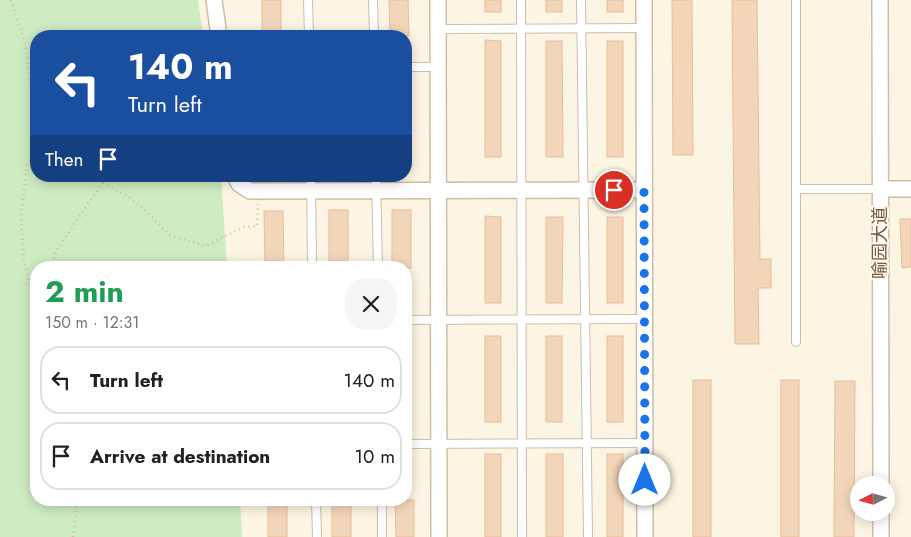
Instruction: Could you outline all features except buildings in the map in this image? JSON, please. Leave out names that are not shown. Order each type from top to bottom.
[{"type":"street","points":[[214,0],[218,30]]},
{"type":"street","points":[[438,0],[439,537]]},
{"type":"street","points":[[644,0],[645,537]]},
{"type":"street","name":"喻园大道","points":[[880,0],[881,476]]},
{"type":"street","points":[[238,182],[250,191],[311,183],[377,183],[439,190],[644,190]]},
{"type":"street","points":[[880,189],[911,189]]},
{"type":"street","points":[[881,521],[881,537]]},
{"type":"lane","points":[[308,0],[309,30]]},
{"type":"lane","points":[[374,0],[374,30]]},
{"type":"lane","points":[[521,0],[522,537]]},
{"type":"lane","points":[[581,0],[588,537]]},
{"type":"lane","points":[[796,0],[796,342]]},
{"type":"lane","points":[[438,29],[644,28]]},
{"type":"lane","points":[[412,67],[438,67]]},
{"type":"lane","points":[[311,183],[312,261]]},
{"type":"lane","points":[[377,183],[378,261]]},
{"type":"lane","points":[[796,189],[880,189]]},
{"type":"lane","points":[[412,320],[644,319]]},
{"type":"lane","points":[[412,444],[645,443]]},
{"type":"lane","points":[[316,506],[317,537]]},
{"type":"lane","points":[[382,506],[382,537]]},
{"type":"path","points":[[11,0],[25,43],[30,80]]},
{"type":"path","points":[[30,159],[27,165],[21,217],[24,260],[30,286]]},
{"type":"path","points":[[52,261],[56,251],[103,183],[129,197],[170,235],[205,246],[244,227],[258,226],[259,191]]},
{"type":"path","points":[[73,537],[76,506]]},
{"type":"green space","points":[[0,0],[198,0],[202,30],[30,30],[30,182],[221,182],[227,261],[30,261],[30,506],[240,506],[242,537],[0,537]]},
{"type":"route","points":[[614,190],[644,190],[645,480]]}]
